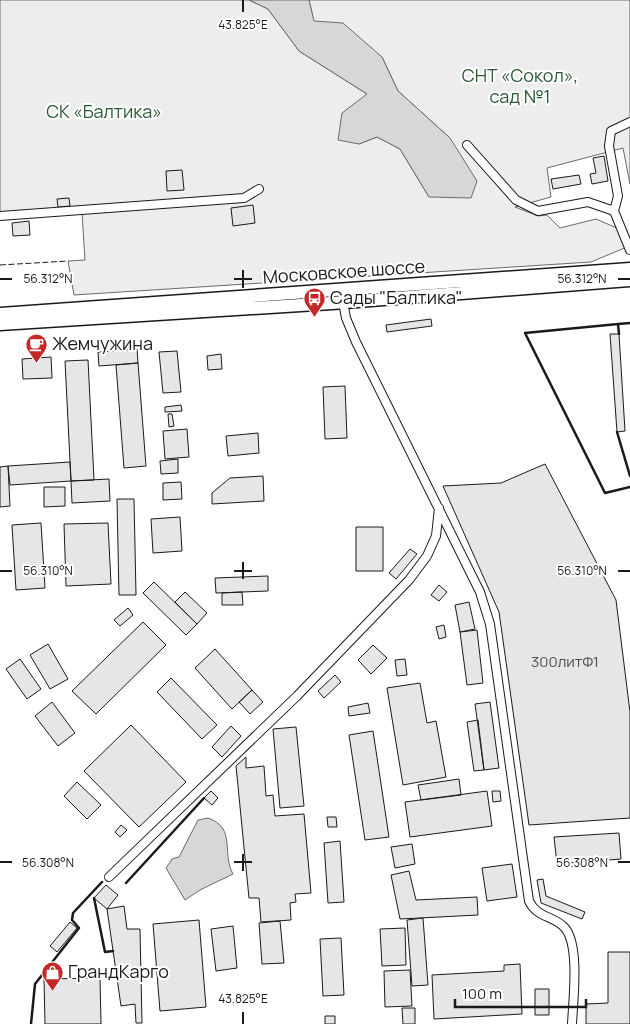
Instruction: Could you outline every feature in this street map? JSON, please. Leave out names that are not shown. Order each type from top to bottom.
[{"type":"main road","name":"Московское шоссе","points":[[0,324],[342,296],[630,269]]},
{"type":"main road","name":"Московское шоссе","points":[[0,314],[630,280]]},
{"type":"street","points":[[630,122],[611,131],[609,146],[618,196],[614,211],[630,250]]},
{"type":"street","points":[[467,145],[516,200],[538,211],[588,202],[614,211]]},
{"type":"street","points":[[0,216],[244,198],[259,189]]},
{"type":"street","points":[[342,296],[346,318],[356,342],[480,592],[490,624],[529,900],[533,909],[565,927],[571,938],[574,953],[572,1024]]},
{"type":"street","points":[[108,878],[297,696],[409,580],[427,556],[436,536],[439,508]]},
{"type":"green space","points":[[0,0],[249,0],[268,9],[299,51],[367,94],[359,144],[377,137],[400,149],[429,197],[450,138],[398,91],[382,57],[314,22],[309,0],[630,0],[630,184],[623,148],[547,168],[551,197],[515,207],[538,216],[547,215],[560,228],[596,219],[619,229],[627,247],[591,262],[74,295],[68,261],[85,260],[82,213],[0,219]]},
{"type":"shaded area","points":[[249,0],[309,0],[314,21],[343,23],[382,57],[398,91],[450,138],[477,181],[471,198],[429,197],[400,149],[377,137],[359,144],[338,140],[342,113],[367,94],[299,51],[268,9]]},
{"type":"shaded area","points":[[208,818],[217,822],[222,828],[227,842],[228,858],[233,874],[200,890],[185,900],[166,868],[172,859],[179,857],[198,820]]},
{"type":"building","points":[[604,156],[608,181],[592,184],[590,174],[596,173],[593,158]]},
{"type":"building","points":[[182,170],[184,190],[167,191],[166,171]]},
{"type":"building","points":[[579,175],[581,184],[553,189],[551,179]]},
{"type":"building","points":[[69,198],[70,206],[58,207],[57,199]]},
{"type":"building","points":[[253,205],[255,223],[233,226],[231,208]]},
{"type":"building","points":[[29,221],[30,235],[13,236],[12,223]]},
{"type":"building","points":[[431,319],[432,326],[387,332],[386,325]]},
{"type":"building","points":[[610,334],[619,334],[625,431],[617,432]]},
{"type":"building","points":[[137,349],[138,363],[99,366],[98,352]]},
{"type":"building","points":[[177,351],[181,392],[163,393],[159,352]]},
{"type":"building","points":[[221,354],[222,369],[208,370],[207,356]]},
{"type":"building","points":[[51,357],[52,378],[23,379],[22,359]]},
{"type":"building","points":[[88,360],[94,480],[71,481],[65,361]]},
{"type":"building","points":[[138,363],[146,466],[124,468],[116,365]]},
{"type":"building","points":[[345,386],[347,438],[325,439],[323,387]]},
{"type":"building","points":[[181,405],[182,411],[165,412],[165,407]]},
{"type":"building","points":[[168,414],[172,414],[174,426],[169,427]]},
{"type":"building","points":[[187,429],[189,457],[165,459],[163,431]]},
{"type":"building","points":[[258,433],[259,453],[228,456],[226,436]]},
{"type":"building","points":[[178,459],[178,473],[161,474],[160,461]]},
{"type":"building","points":[[70,462],[71,481],[10,485],[8,466]]},
{"type":"building","points":[[545,464],[616,600],[630,712],[630,818],[529,825],[499,612],[443,486],[501,483]]},
{"type":"building","points":[[8,466],[10,506],[0,507],[0,467]]},
{"type":"building","points":[[263,476],[264,501],[212,504],[212,493],[230,478]]},
{"type":"building","points":[[109,479],[110,501],[72,503],[71,481]]},
{"type":"building","points":[[181,482],[182,499],[163,500],[163,483]]},
{"type":"building","points":[[44,487],[65,487],[65,506],[44,507]]},
{"type":"building","points":[[117,499],[134,499],[136,595],[119,595]]},
{"type":"building","points":[[180,517],[182,551],[153,553],[151,519]]},
{"type":"building","points":[[41,523],[45,588],[16,590],[12,525]]},
{"type":"building","points":[[108,523],[111,584],[66,586],[64,524]]},
{"type":"building","points":[[356,527],[383,527],[383,571],[356,571]]},
{"type":"building","points":[[410,549],[417,554],[396,579],[389,573]]},
{"type":"building","points":[[268,576],[268,591],[216,593],[215,578]]},
{"type":"building","points":[[154,582],[197,624],[186,635],[143,593]]},
{"type":"building","points":[[439,585],[447,592],[439,601],[431,595]]},
{"type":"building","points":[[185,592],[207,613],[197,624],[175,602]]},
{"type":"building","points":[[242,592],[243,605],[222,605],[222,593]]},
{"type":"building","points":[[469,602],[475,629],[460,632],[455,605]]},
{"type":"building","points":[[128,608],[133,615],[120,626],[114,620]]},
{"type":"building","points":[[143,622],[166,645],[96,714],[72,691]]},
{"type":"building","points":[[444,625],[446,637],[439,639],[436,627]]},
{"type":"building","points":[[477,630],[483,683],[467,685],[460,632]]},
{"type":"building","points":[[48,644],[68,679],[50,689],[30,655]]},
{"type":"building","points":[[373,645],[387,658],[371,674],[358,660]]},
{"type":"building","points":[[215,649],[252,690],[232,709],[195,668]]},
{"type":"building","points":[[20,659],[41,689],[27,699],[6,669]]},
{"type":"building","points":[[405,659],[407,675],[397,676],[395,660]]},
{"type":"building","points":[[335,675],[341,682],[324,698],[318,691]]},
{"type":"building","points":[[171,678],[217,725],[202,739],[157,692]]},
{"type":"building","points":[[420,683],[427,723],[436,721],[446,777],[403,785],[387,688]]},
{"type":"building","points":[[252,690],[263,702],[250,714],[239,702]]},
{"type":"building","points":[[52,702],[75,733],[58,746],[35,716]]},
{"type":"building","points":[[490,702],[499,768],[484,770],[475,704]]},
{"type":"building","points":[[368,703],[370,713],[349,716],[348,707]]},
{"type":"building","points":[[478,720],[484,770],[474,771],[467,722]]},
{"type":"building","points":[[131,725],[186,782],[139,827],[84,771]]},
{"type":"building","points":[[231,726],[241,736],[222,757],[212,747]]},
{"type":"building","points":[[296,727],[304,806],[280,808],[273,729]]},
{"type":"building","points":[[373,731],[389,837],[365,840],[349,735]]},
{"type":"building","points":[[246,757],[246,768],[264,766],[266,796],[273,795],[275,816],[304,814],[311,893],[295,894],[296,902],[290,903],[291,920],[261,922],[259,898],[249,898],[236,766]]},
{"type":"building","points":[[459,779],[461,795],[421,800],[418,785]]},
{"type":"building","points":[[77,782],[101,805],[87,819],[64,796]]},
{"type":"building","points":[[211,791],[218,798],[212,805],[204,798]]},
{"type":"building","points":[[487,791],[492,826],[410,837],[405,802]]},
{"type":"building","points":[[492,791],[500,791],[501,801],[493,802]]},
{"type":"building","points":[[327,817],[336,817],[337,827],[328,827]]},
{"type":"building","points":[[121,825],[127,830],[120,837],[115,832]]},
{"type":"building","points":[[619,833],[621,859],[557,864],[554,837]]},
{"type":"building","points":[[340,841],[344,902],[328,903],[324,843]]},
{"type":"building","points":[[412,844],[415,864],[395,868],[391,847]]},
{"type":"building","points":[[512,864],[517,897],[487,901],[482,868]]},
{"type":"building","points":[[409,871],[416,900],[477,897],[478,915],[400,919],[391,875]]},
{"type":"building","points":[[543,879],[546,896],[585,912],[582,919],[541,903],[537,880]]},
{"type":"building","points":[[106,885],[118,895],[107,909],[94,898]]},
{"type":"building","points":[[124,906],[127,929],[140,929],[142,1023],[136,1023],[135,1004],[121,1006],[107,909]]},
{"type":"building","points":[[423,918],[428,985],[412,986],[407,920]]},
{"type":"building","points":[[199,920],[206,1007],[160,1011],[153,924]]},
{"type":"building","points":[[280,921],[284,963],[262,964],[259,923]]},
{"type":"building","points":[[70,922],[77,928],[57,952],[50,946]]},
{"type":"building","points":[[233,926],[237,968],[216,971],[211,929]]},
{"type":"building","points":[[405,928],[406,965],[382,966],[380,929]]},
{"type":"building","points":[[341,938],[344,995],[323,996],[320,939]]},
{"type":"building","points":[[608,952],[630,952],[630,1024],[586,1024],[586,1004],[608,1003]]},
{"type":"building","points":[[520,964],[522,1014],[434,1019],[432,975],[504,971],[504,965]]},
{"type":"building","points":[[410,970],[412,1006],[385,1007],[384,971]]},
{"type":"building","points":[[100,978],[101,1024],[45,1024],[44,979]]},
{"type":"building","points":[[535,989],[549,989],[549,1015],[535,1015]]},
{"type":"building","points":[[402,1008],[415,1008],[415,1024],[403,1024]]},
{"type":"building","points":[[325,1016],[335,1016],[335,1024],[325,1024]]},
{"type":"fence","points":[[0,265],[68,261]]},
{"type":"wall","points":[[619,334],[618,324],[630,323]]},
{"type":"wall","points":[[618,324],[525,333],[605,493],[630,487]]},
{"type":"wall","points":[[617,432],[630,476]]},
{"type":"wall","points":[[126,883],[204,798]]},
{"type":"wall","points":[[31,1024],[35,984],[79,928],[72,920],[73,913],[102,882]]},
{"type":"wall","points":[[94,898],[105,952],[113,951]]},
{"type":"place","name":"Сады \"Балтика\"","points":[[314,317]]},
{"type":"place","name":"Жемчужина","points":[[36,363]]},
{"type":"place","name":"ГрандКарго","points":[[52,991]]},
{"type":"park label","name":"СНТ «Сокол», сад №1","points":[[520,86]]},
{"type":"park label","name":"СК «Балтика»","points":[[104,112]]}]
